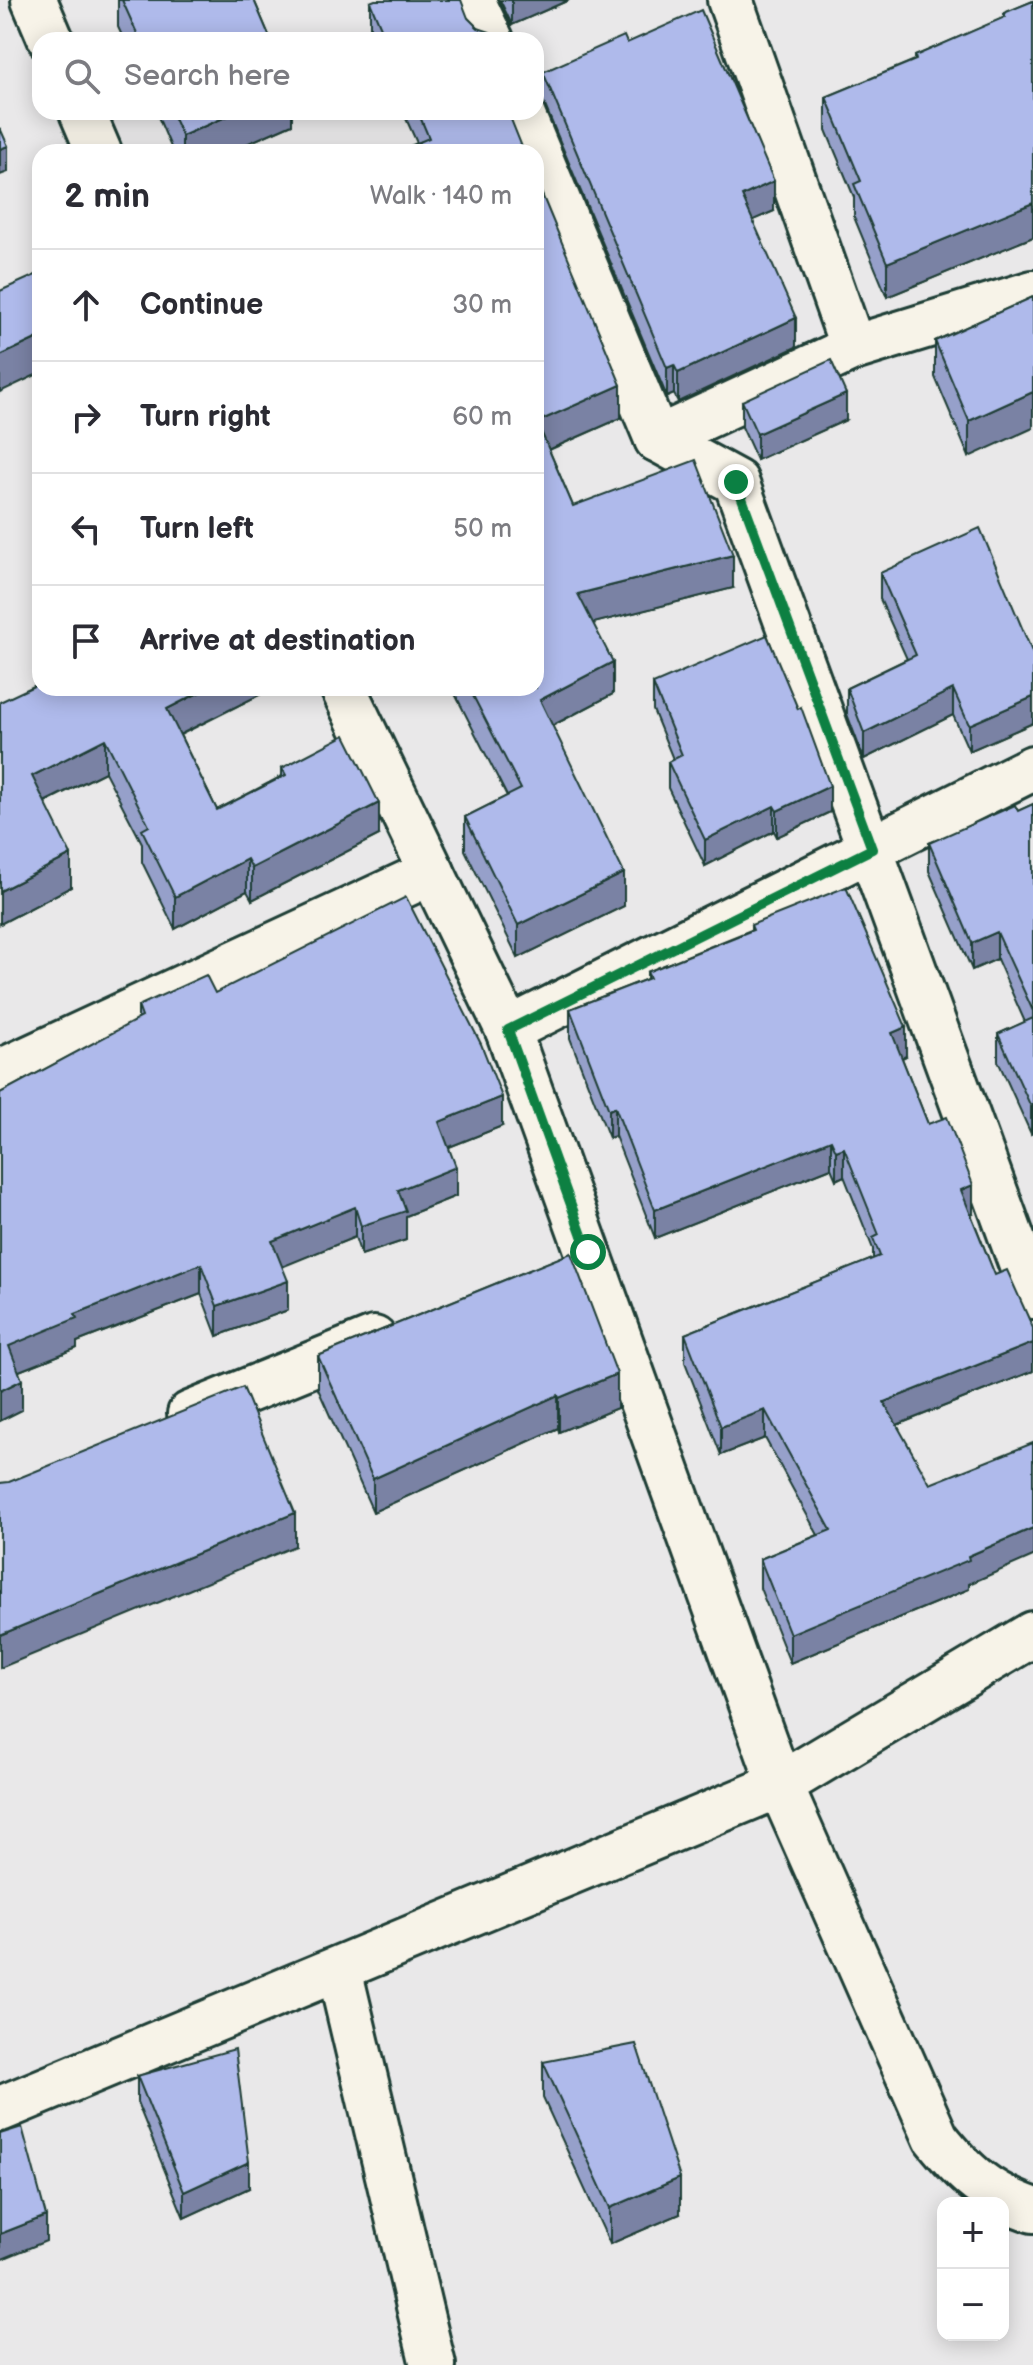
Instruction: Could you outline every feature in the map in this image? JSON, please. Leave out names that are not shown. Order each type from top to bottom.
[{"type":"street","points":[[34,0],[48,32]]},
{"type":"street","points":[[472,0],[487,32]]},
{"type":"street","points":[[730,0],[853,348]]},
{"type":"street","points":[[85,120],[96,144]]},
{"type":"street","points":[[524,120],[534,144]]},
{"type":"street","points":[[544,167],[657,439],[736,482],[1033,1296]]},
{"type":"street","points":[[657,439],[853,348],[1033,293]]},
{"type":"street","points":[[347,696],[508,1030],[780,1785],[936,2138],[966,2175],[1007,2202],[1033,2210]]},
{"type":"street","points":[[508,1030],[1033,768]]},
{"type":"street","points":[[0,1072],[432,872]]},
{"type":"street","points":[[544,1270],[588,1252]]},
{"type":"street","points":[[147,1432],[411,1324]]},
{"type":"street","points":[[0,2109],[780,1785],[1033,1634]]},
{"type":"street","points":[[339,1969],[433,2365]]},
{"type":"building","points":[[122,0],[254,0],[268,32],[136,32]]},
{"type":"building","points":[[461,0],[468,18],[478,28],[490,32],[383,32],[370,2]]},
{"type":"building","points":[[1033,1],[1033,203],[887,263],[854,184],[861,181],[826,97],[916,60],[915,56],[1005,17],[1004,13]]},
{"type":"building","points":[[701,10],[774,181],[742,196],[796,318],[678,373],[674,365],[667,368],[544,74],[544,72],[624,36],[627,43]]},
{"type":"building","points":[[175,120],[219,120],[182,136]]},
{"type":"building","points":[[421,120],[511,120],[521,144],[415,144],[429,138]]},
{"type":"building","points":[[0,128],[8,146],[0,149]]},
{"type":"building","points":[[544,199],[621,385],[544,419]]},
{"type":"building","points":[[32,277],[32,341],[0,356],[0,291]]},
{"type":"building","points":[[1033,297],[1033,392],[969,421],[935,341]]},
{"type":"building","points":[[831,360],[846,394],[757,434],[742,401]]},
{"type":"building","points":[[544,438],[573,506],[696,460],[733,555],[578,594],[613,662],[540,700],[624,873],[518,925],[465,817],[521,789],[473,696],[544,696]]},
{"type":"building","points":[[980,528],[1033,654],[1033,697],[969,725],[953,689],[864,733],[847,688],[916,655],[880,573]]},
{"type":"building","points":[[767,635],[798,709],[801,707],[830,786],[777,811],[774,806],[705,840],[668,762],[682,755],[653,684]]},
{"type":"building","points":[[32,687],[32,696],[192,696],[167,709],[217,810],[286,775],[282,768],[345,735],[379,803],[252,868],[247,859],[175,897],[142,830],[149,826],[105,739],[32,776],[71,855],[0,891],[0,702]]},
{"type":"building","points":[[1033,804],[1033,1011],[997,932],[972,943],[929,843],[1015,805],[1018,811]]},
{"type":"building","points":[[846,887],[906,1027],[892,1033],[928,1124],[947,1117],[973,1185],[961,1190],[995,1275],[1007,1270],[1033,1328],[1033,1343],[884,1402],[930,1484],[1033,1443],[1033,1528],[968,1556],[969,1560],[790,1634],[760,1559],[831,1530],[765,1410],[721,1427],[685,1334],[880,1256],[873,1238],[879,1235],[844,1148],[836,1151],[831,1140],[655,1210],[615,1107],[609,1110],[570,1009],[650,978],[647,972],[753,930],[751,925]]},
{"type":"building","points":[[406,897],[481,1044],[502,1097],[439,1122],[456,1167],[398,1190],[406,1211],[361,1226],[355,1207],[272,1241],[288,1281],[217,1306],[201,1264],[75,1314],[77,1318],[9,1346],[22,1380],[0,1391],[0,1093],[142,1017],[138,1006],[206,975],[215,993]]},
{"type":"building","points":[[1033,1018],[1033,1106],[1031,1107],[998,1034]]},
{"type":"building","points":[[571,1253],[617,1374],[559,1398],[558,1395],[373,1479],[318,1356]]},
{"type":"building","points":[[243,1387],[295,1513],[0,1635],[0,1483]]},
{"type":"building","points":[[636,2044],[680,2178],[610,2208],[543,2062]]},
{"type":"building","points":[[235,2049],[249,2162],[184,2192],[137,2076]]},
{"type":"building","points":[[22,2127],[46,2216],[0,2234],[0,2134]]},
{"type":"route","points":[[588,1252],[508,1030],[872,849],[736,482]]}]
